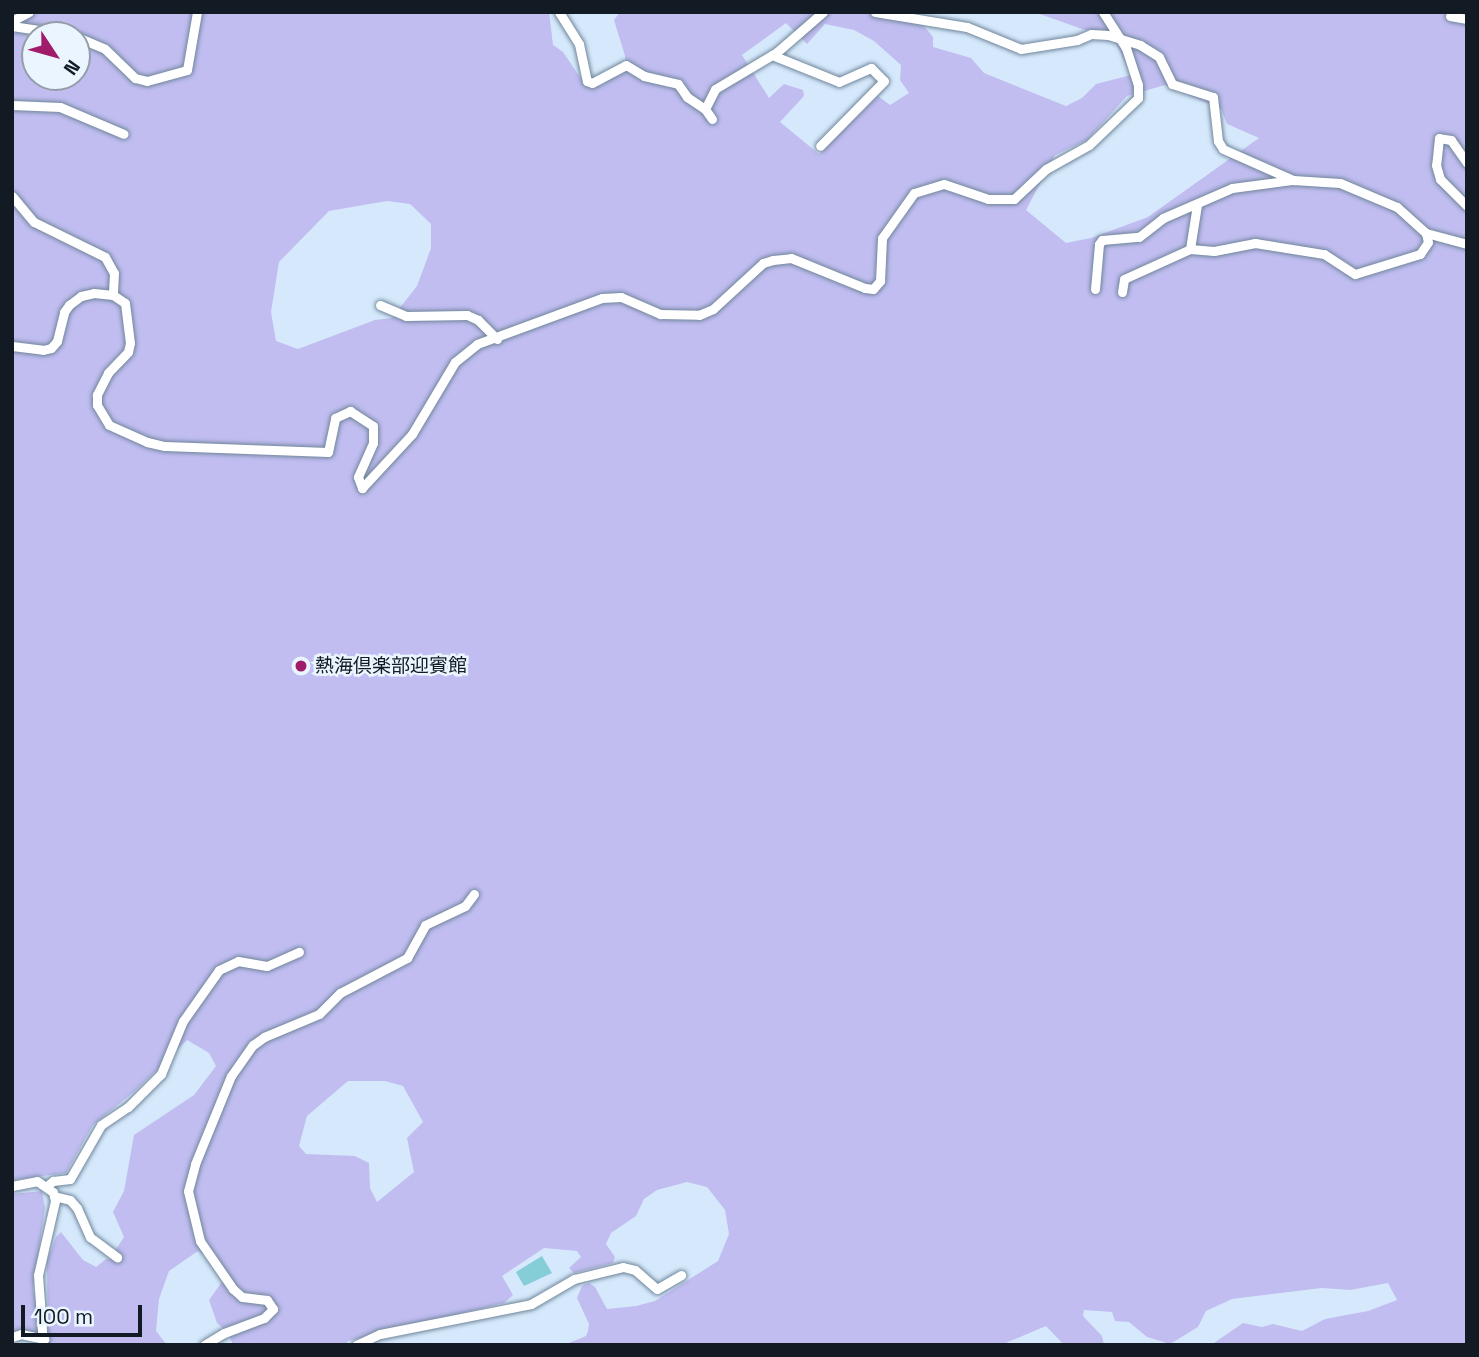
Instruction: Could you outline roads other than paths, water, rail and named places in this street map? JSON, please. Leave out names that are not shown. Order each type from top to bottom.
[{"type":"street","points":[[12,24],[29,12]]},
{"type":"street","points":[[91,43],[104,49],[135,78],[147,81],[187,70],[197,12]]},
{"type":"street","points":[[559,12],[579,44],[587,81],[592,83],[626,65],[644,76],[678,84],[687,97],[705,108],[712,120]]},
{"type":"street","points":[[705,108],[715,89],[723,81],[737,78],[772,55],[823,12]]},
{"type":"street","points":[[874,12],[967,27],[1021,49],[1077,40],[1091,34],[1122,39],[1151,50],[1159,57],[1172,84],[1213,97],[1218,141],[1223,149],[1293,180]]},
{"type":"street","points":[[12,346],[43,350],[51,348],[57,341],[64,312],[69,305],[81,296],[94,293],[113,295],[125,303],[130,343],[128,352],[108,373],[97,395],[97,405],[109,425],[147,442],[165,446],[328,452],[335,418],[350,411],[373,426],[373,443],[358,477],[362,488],[412,434],[455,362],[477,344],[497,339],[601,298],[621,298],[640,303],[660,314],[681,317],[699,315],[713,309],[763,263],[773,260],[791,258],[873,289],[880,281],[882,238],[914,192],[922,187],[944,184],[988,199],[1014,200],[1046,169],[1089,145],[1138,98],[1138,85],[1122,39],[1102,12]]},
{"type":"street","points":[[1450,16],[1467,19]]},
{"type":"street","points":[[772,55],[839,82],[871,68],[884,81],[820,146]]},
{"type":"street","points":[[12,105],[60,107],[124,134]]},
{"type":"street","points":[[1467,163],[1451,140],[1439,138],[1436,165],[1440,179],[1467,206]]},
{"type":"street","points":[[1095,289],[1099,244],[1102,240],[1139,237],[1163,218],[1232,188],[1293,180],[1340,183],[1397,207],[1426,233],[1467,244]]},
{"type":"street","points":[[12,196],[34,222],[105,257],[114,273],[113,295]]},
{"type":"street","points":[[1190,248],[1197,205]]},
{"type":"street","points":[[1122,292],[1124,279],[1190,248],[1213,251],[1255,243],[1269,245],[1324,254],[1355,274],[1420,254],[1428,242],[1426,233]]},
{"type":"street","points":[[380,305],[406,316],[467,316],[478,320],[497,339]]},
{"type":"street","points":[[204,1345],[224,1333],[250,1326],[269,1315],[273,1309],[267,1300],[242,1297],[233,1289],[200,1241],[188,1191],[195,1164],[231,1076],[253,1045],[264,1037],[319,1014],[340,993],[407,958],[425,925],[465,906],[474,894]]},
{"type":"street","points":[[47,1186],[53,1181],[70,1179],[101,1125],[128,1107],[161,1074],[183,1021],[219,970],[238,961],[267,966],[299,952]]},
{"type":"street","points":[[12,1186],[37,1181],[47,1186],[54,1196],[53,1216],[38,1275],[44,1342],[21,1334],[12,1337]]},
{"type":"street","points":[[54,1196],[70,1200],[77,1208],[90,1237],[117,1257]]},
{"type":"street","points":[[356,1345],[380,1335],[531,1304],[574,1279],[623,1267],[635,1270],[657,1289],[681,1275]]},
{"type":"place","name":"熱海倶楽部迎賓館","points":[[301,666]]}]
